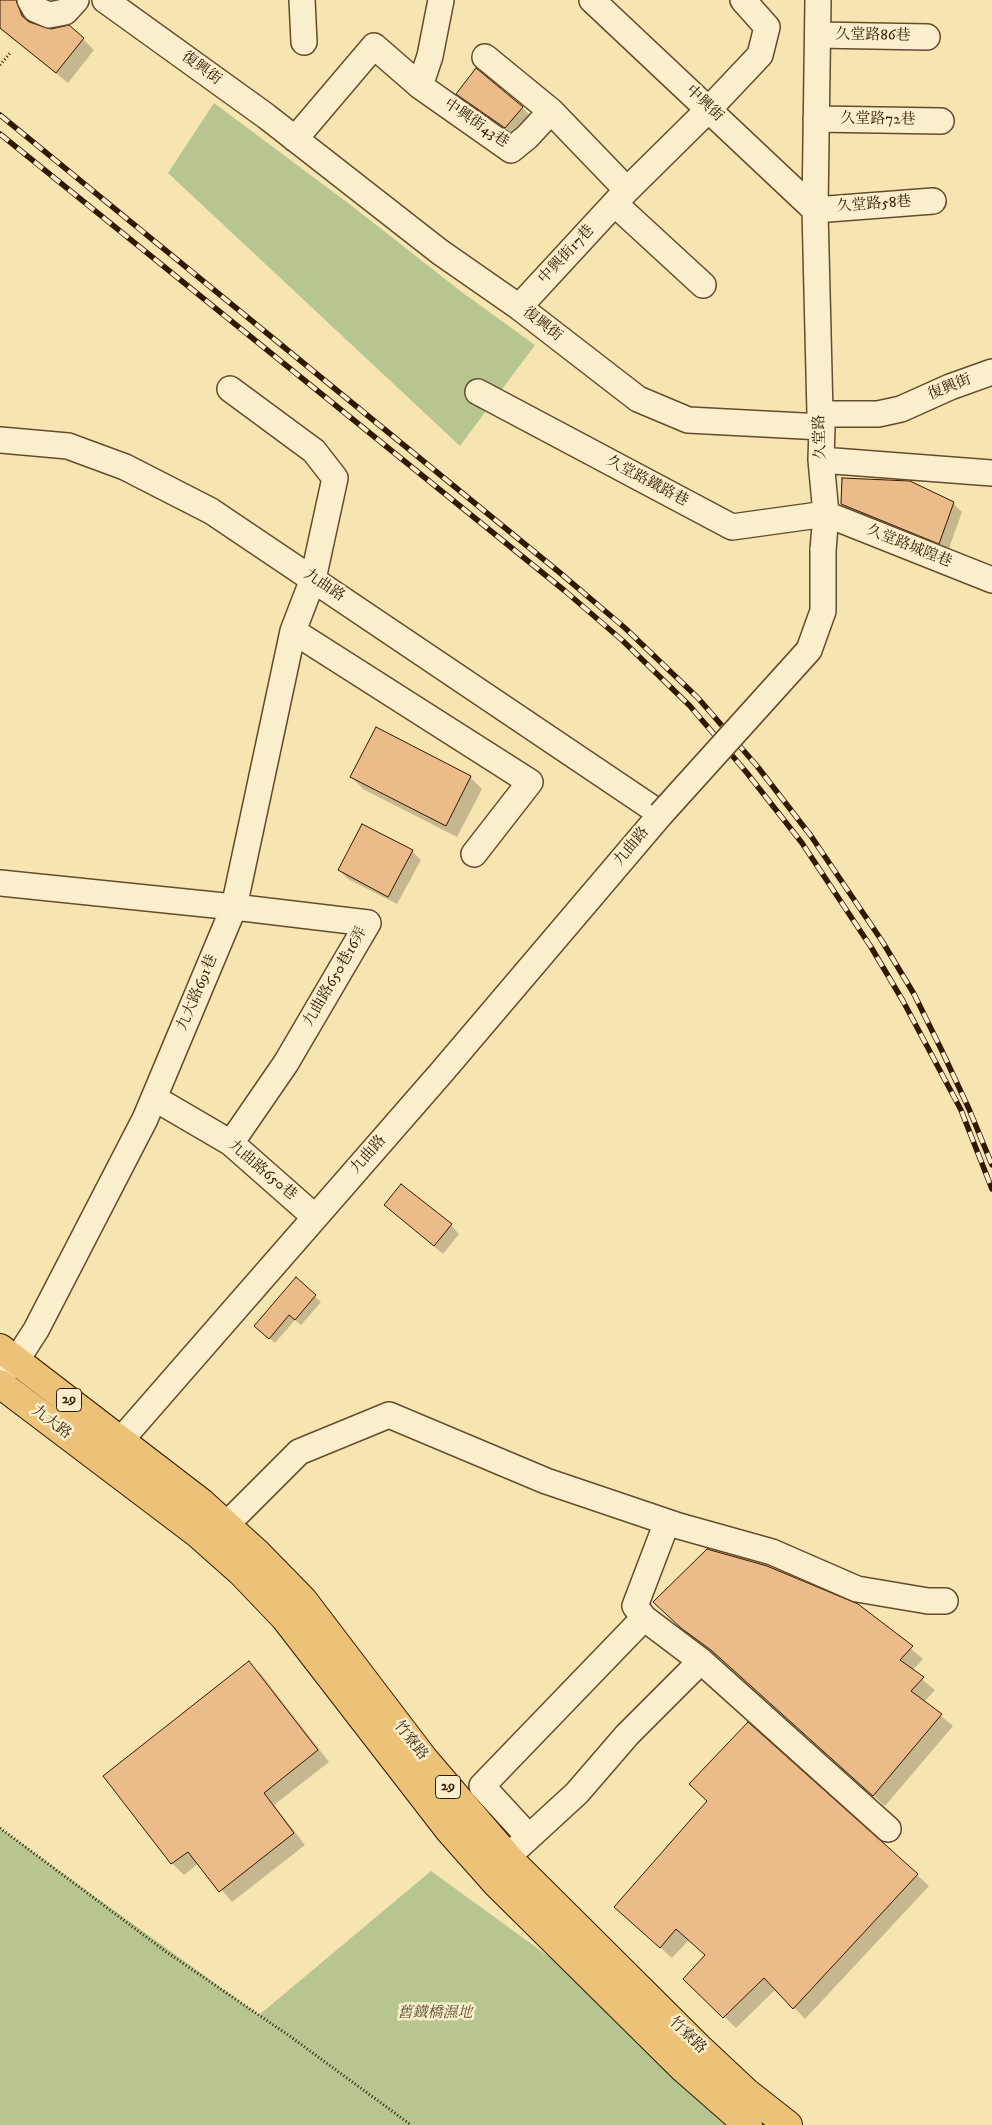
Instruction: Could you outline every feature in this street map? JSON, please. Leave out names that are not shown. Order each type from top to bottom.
[{"type":"main road","name":"九大路","points":[[5,1361],[121,1440]]},
{"type":"main road","name":"九大路","points":[[0,1384],[103,1462]]},
{"type":"main road","name":"竹寮路","points":[[121,1440],[202,1503],[303,1600],[311,1631]]},
{"type":"main road","name":"竹寮路","points":[[103,1462],[197,1534],[241,1572],[285,1618],[311,1631],[424,1759],[498,1866],[684,2069],[748,2125]]},
{"type":"main road","name":"竹寮路","points":[[498,1866],[746,2092],[788,2125]]},
{"type":"street","points":[[30,0],[35,9],[49,16],[65,12],[76,0]]},
{"type":"street","name":"復興街","points":[[105,0],[295,139],[440,252],[519,307],[638,399],[688,420],[821,421],[878,414],[901,409],[950,387],[992,372]]},
{"type":"street","points":[[302,0],[304,42]]},
{"type":"street","points":[[295,139],[374,46],[420,86],[430,56],[440,0]]},
{"type":"street","name":"中興街","points":[[592,0],[815,210]]},
{"type":"street","name":"中興街17巷","points":[[519,307],[621,197],[709,109],[760,54],[767,26],[743,0]]},
{"type":"street","name":"久堂路","points":[[661,814],[809,650],[823,611],[823,550],[826,514],[821,460],[815,210],[818,0]]},
{"type":"street","name":"久堂路86巷","points":[[818,34],[927,37]]},
{"type":"street","points":[[485,57],[551,111],[621,197],[703,285]]},
{"type":"street","name":"中興街43巷","points":[[420,86],[511,150],[527,137],[551,111]]},
{"type":"street","name":"久堂路72巷","points":[[816,119],[941,121]]},
{"type":"street","name":"久堂路58巷","points":[[815,210],[933,201]]},
{"type":"street","name":"九大路691巷","points":[[5,1361],[40,1322],[145,1120],[234,907],[293,630],[313,579],[335,478],[314,451],[230,389]]},
{"type":"street","name":"久堂路鐵路巷","points":[[478,392],[732,527],[826,514]]},
{"type":"street","name":"九曲路","points":[[0,440],[68,446],[125,467],[211,511],[661,814],[441,1073],[103,1462]]},
{"type":"street","points":[[821,460],[992,473]]},
{"type":"street","name":"久堂路城隍巷","points":[[826,514],[992,580]]},
{"type":"street","points":[[293,630],[530,782],[474,854]]},
{"type":"street","points":[[0,883],[234,907]]},
{"type":"street","name":"九曲路650巷16弄","points":[[231,1143],[286,1063],[368,923],[234,907]]},
{"type":"street","name":"九曲路650巷","points":[[154,1098],[231,1143],[315,1217]]},
{"type":"street","points":[[226,1525],[299,1452],[388,1416],[546,1481],[667,1522],[772,1552],[857,1589],[928,1600],[945,1600]]},
{"type":"street","points":[[667,1522],[635,1606],[644,1618],[701,1661],[888,1829]]},
{"type":"street","points":[[529,1837],[482,1786],[644,1618]]},
{"type":"street","points":[[498,1866],[577,1792],[627,1734],[701,1661]]},
{"type":"path","points":[[0,65],[11,52]]},
{"type":"path","points":[[0,1828],[165,1951],[291,2037],[412,2125]]},
{"type":"green space","points":[[214,103],[352,206],[463,293],[535,345],[460,446],[168,173]]},
{"type":"green space","name":"舊鐵橋濕地","points":[[0,1828],[259,2015],[431,1871],[781,2125],[0,2125]]},
{"type":"building","points":[[0,0],[16,0],[22,16],[29,22],[51,29],[69,25],[84,38],[56,73],[0,28]]},
{"type":"building","points":[[476,68],[523,107],[505,128],[456,94]]},
{"type":"building","points":[[842,478],[910,481],[954,502],[939,544],[841,504]]},
{"type":"building","points":[[376,727],[471,776],[446,826],[350,777]]},
{"type":"building","points":[[362,824],[413,850],[388,897],[338,870]]},
{"type":"building","points":[[401,1184],[452,1224],[434,1246],[384,1205]]},
{"type":"building","points":[[296,1277],[316,1295],[295,1320],[289,1315],[269,1339],[254,1326]]},
{"type":"building","points":[[707,1549],[767,1566],[858,1604],[913,1646],[900,1660],[924,1677],[911,1691],[942,1714],[873,1796],[711,1650],[681,1628],[653,1602]]},
{"type":"building","points":[[249,1661],[318,1750],[264,1793],[294,1833],[219,1892],[188,1852],[171,1864],[103,1776]]},
{"type":"building","points":[[748,1722],[918,1874],[793,2009],[764,1978],[723,2018],[683,1979],[705,1955],[676,1929],[660,1948],[614,1907],[707,1801],[689,1784]]},
{"type":"railway","points":[[0,115],[559,572],[625,628],[698,698],[757,766],[811,836],[882,941],[914,994],[942,1051],[992,1165]]},
{"type":"railway","points":[[0,134],[565,591],[623,641],[690,706],[747,773],[802,843],[871,947],[903,1001],[961,1110],[992,1189]]}]
